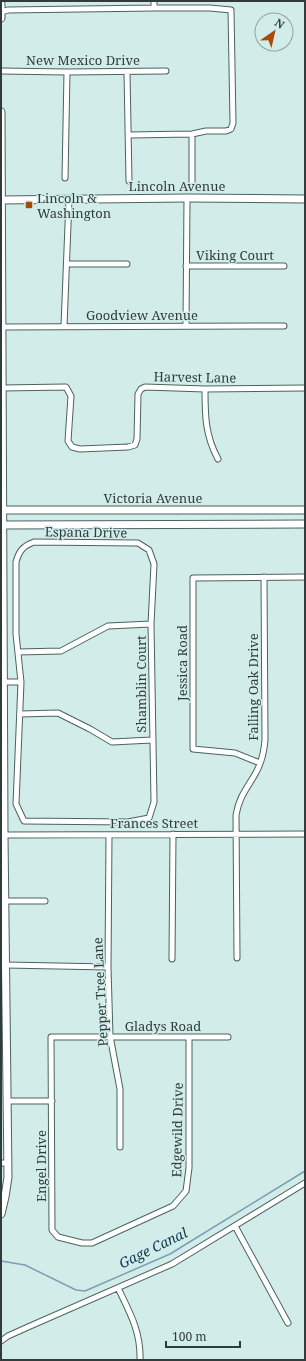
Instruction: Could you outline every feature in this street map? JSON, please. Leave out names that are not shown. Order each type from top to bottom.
[{"type":"main road","points":[[1,4],[1,18]]},
{"type":"main road","points":[[1,112],[2,525],[7,1101],[4,1163],[7,1183],[1,1214]]},
{"type":"main road","name":"Lincoln Avenue","points":[[1,200],[305,198]]},
{"type":"main road","name":"Victoria Avenue","points":[[2,510],[305,510]]},
{"type":"main road","name":"Victoria Avenue","points":[[2,525],[305,524]]},
{"type":"street","points":[[154,1],[154,8]]},
{"type":"street","points":[[1,12],[8,10],[154,8],[210,8],[231,10],[233,123],[231,128],[226,132],[206,131],[192,134],[129,135]]},
{"type":"street","name":"New Mexico Drive","points":[[1,71],[166,71]]},
{"type":"street","points":[[65,178],[67,72]]},
{"type":"street","points":[[128,72],[129,181]]},
{"type":"street","points":[[192,134],[192,182]]},
{"type":"street","points":[[186,198],[186,326]]},
{"type":"street","points":[[64,326],[69,199]]},
{"type":"street","points":[[67,264],[127,264]]},
{"type":"street","name":"Viking Court","points":[[186,266],[284,266]]},
{"type":"street","name":"Goodview Avenue","points":[[2,327],[284,326]]},
{"type":"street","name":"Harvest Lane","points":[[2,388],[66,387],[72,396],[68,441],[72,447],[80,449],[128,447],[135,445],[138,439],[138,394],[141,389],[145,387],[205,389],[305,388]]},
{"type":"street","points":[[205,389],[205,421],[208,436],[218,459]]},
{"type":"street","name":"Espana Drive","points":[[18,652],[16,634],[16,562],[18,554],[22,548],[34,542],[138,543],[149,550]]},
{"type":"street","name":"Shamblin Court","points":[[20,714],[16,804],[24,821],[128,822],[149,818],[154,802],[151,624],[154,564],[149,550]]},
{"type":"street","points":[[264,577],[305,577]]},
{"type":"street","name":"Jessica Road","points":[[260,763],[235,754],[193,749],[194,578],[264,577]]},
{"type":"street","name":"Falling Oak Drive","points":[[236,958],[236,816],[239,802],[264,753],[265,740],[264,577]]},
{"type":"street","points":[[151,624],[108,626],[61,651],[18,652],[21,682],[20,714],[58,714],[112,742],[152,740]]},
{"type":"street","points":[[4,682],[21,682]]},
{"type":"street","points":[[172,959],[173,834]]},
{"type":"street","name":"Frances Street","points":[[4,835],[305,834]]},
{"type":"street","name":"Pepper Tree Lane","points":[[109,835],[108,967],[110,1036],[120,1089],[120,1147]]},
{"type":"street","points":[[5,901],[45,901]]},
{"type":"street","points":[[6,965],[108,967]]},
{"type":"street","name":"Gladys Road","points":[[51,1036],[228,1037]]},
{"type":"street","name":"Engel Drive","points":[[51,1036],[52,1230]]},
{"type":"street","name":"Edgewild Drive","points":[[52,1230],[58,1236],[82,1243],[92,1244],[173,1206],[186,1191],[190,1168],[189,1037]]},
{"type":"street","points":[[7,1101],[52,1101]]},
{"type":"street","points":[[1,1341],[8,1336],[172,1264],[305,1183]]},
{"type":"street","points":[[235,1226],[288,1323]]},
{"type":"street","points":[[118,1288],[132,1317],[139,1336],[140,1360]]},
{"type":"waterway","name":"Gage Canal","points":[[1,1261],[25,1265],[76,1290],[85,1291],[170,1254],[305,1171]]},
{"type":"place","name":"Lincoln & Washington","points":[[29,205]]}]
